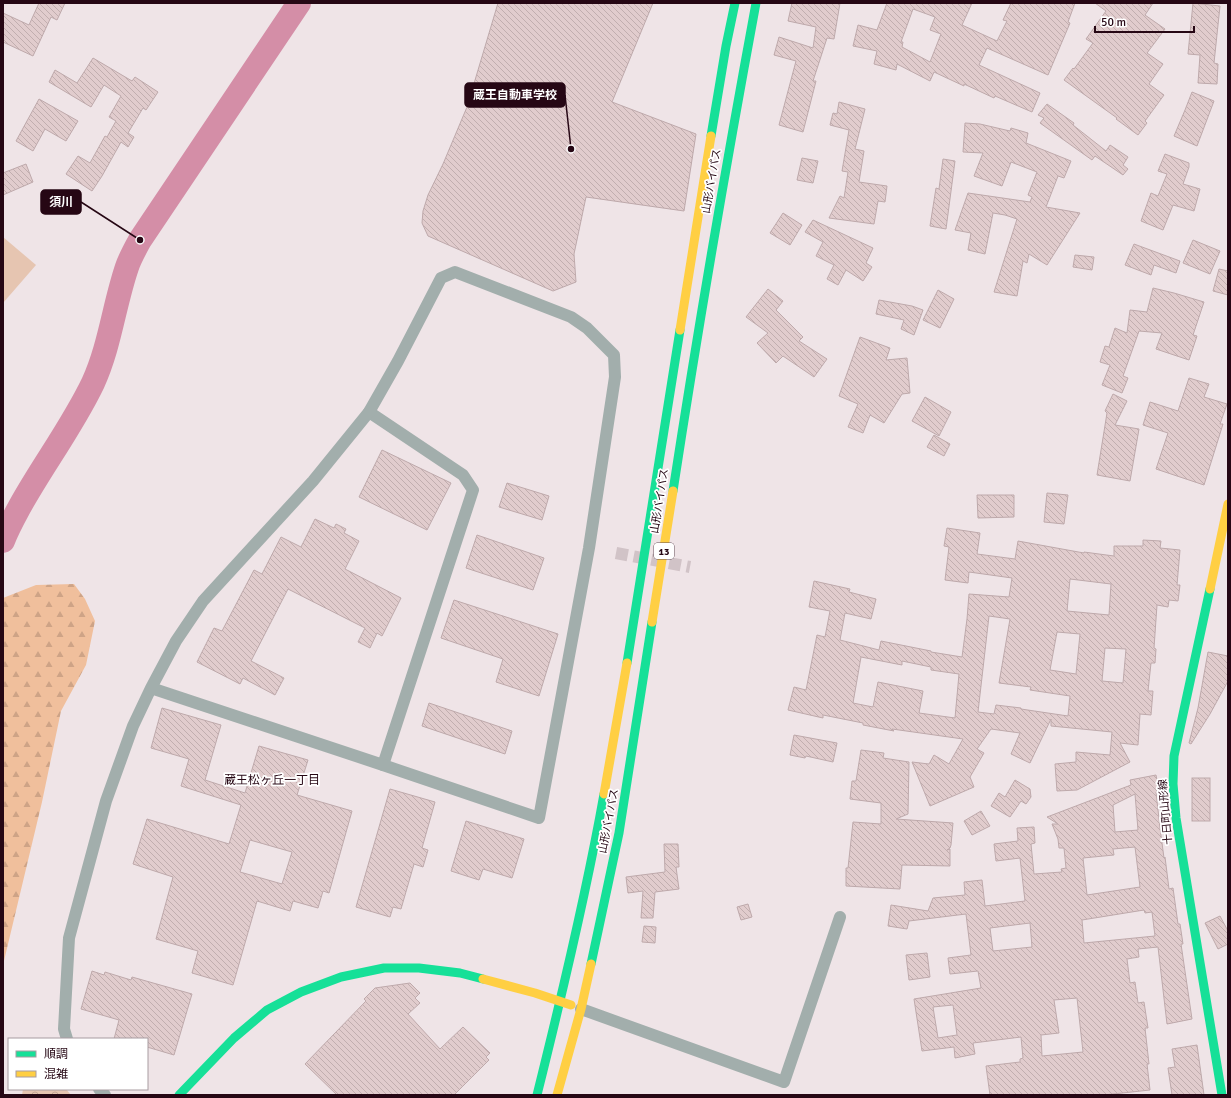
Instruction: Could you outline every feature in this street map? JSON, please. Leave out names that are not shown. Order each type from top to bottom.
[{"type":"main road","name":"山形バイパス","points":[[537,1095],[561,1001],[596,840],[615,736],[726,46],[735,3]]},
{"type":"main road","name":"山形バイパス","points":[[557,1095],[581,1009],[619,833],[708,272],[756,3]]},
{"type":"main road","name":"十日町山形線","points":[[1222,1095],[1176,818],[1173,784],[1174,756],[1228,504]]},
{"type":"main road","points":[[179,1095],[234,1038],[267,1010],[301,992],[341,977],[384,968],[419,968],[460,973],[535,993],[581,1009]]},
{"type":"street","points":[[67,1038],[64,1029],[69,938],[106,801],[133,726],[151,688],[176,641],[203,601],[313,481],[369,412],[398,361],[441,278],[455,272],[571,317],[587,328],[614,355],[615,376],[589,548],[539,818],[383,764],[151,688]]},
{"type":"street","points":[[369,412],[463,475],[472,490],[383,764]]},
{"type":"street","points":[[581,1009],[784,1082],[840,917]]},
{"type":"green space","points":[[3,237],[36,265],[3,303]]},
{"type":"green space","points":[[74,584],[85,599],[95,621],[86,665],[61,711],[42,802],[3,965],[3,598],[36,585]]},
{"type":"green space","points":[[23,1090],[67,1090],[71,1095],[22,1095]]},
{"type":"building","points":[[39,3],[65,3],[57,20],[51,17],[33,56],[3,42],[3,13],[29,25]]},
{"type":"building","points":[[498,3],[653,3],[612,102],[696,134],[684,211],[586,197],[574,254],[576,282],[553,291],[428,236],[422,223],[423,211],[428,195],[467,107]]},
{"type":"building","points":[[792,3],[840,3],[834,39],[827,38],[813,81],[816,81],[803,132],[779,125],[796,61],[774,55],[779,37],[813,48],[816,27],[788,21]]},
{"type":"building","points":[[887,3],[972,3],[962,25],[997,41],[1007,21],[1003,20],[1011,3],[1075,3],[1068,22],[1070,23],[1048,75],[987,48],[979,65],[1040,93],[1032,112],[995,96],[994,98],[964,84],[964,86],[934,72],[930,81],[897,64],[896,70],[874,64],[877,51],[853,46],[858,25],[877,30]],"holes":[[[913,9],[935,17],[930,30],[941,34],[930,62],[902,47],[903,42],[901,42]]]},
{"type":"building","points":[[1095,3],[1153,3],[1145,15],[1165,29],[1147,53],[1163,64],[1149,84],[1164,95],[1145,121],[1147,123],[1138,135],[1064,80],[1093,43],[1086,39],[1106,11]]},
{"type":"building","points":[[1193,3],[1220,6],[1214,63],[1218,64],[1217,84],[1198,83],[1200,55],[1188,54]]},
{"type":"building","points":[[93,58],[132,81],[135,77],[158,92],[146,110],[143,108],[128,133],[134,137],[128,147],[121,142],[92,191],[66,174],[78,156],[90,163],[105,136],[107,137],[116,121],[109,117],[121,96],[104,85],[91,107],[49,82],[55,70],[77,83]]},
{"type":"building","points":[[1192,92],[1214,101],[1197,146],[1174,136]]},
{"type":"building","points":[[39,99],[78,121],[66,141],[45,129],[33,151],[16,141]]},
{"type":"building","points":[[839,102],[865,109],[855,149],[864,151],[859,182],[887,186],[885,202],[878,201],[874,224],[829,218],[840,196],[844,198],[848,172],[842,171],[849,130],[830,125],[833,113],[837,114]]},
{"type":"building","points":[[1047,104],[1074,123],[1073,125],[1106,151],[1110,145],[1128,157],[1123,165],[1128,169],[1123,175],[1095,156],[1092,160],[1040,123],[1044,118],[1038,115]]},
{"type":"building","points":[[965,123],[980,124],[1010,131],[1011,128],[1028,133],[1026,143],[1071,161],[1064,178],[1058,176],[1046,207],[1080,213],[1047,265],[1029,254],[1027,263],[1023,261],[1017,296],[994,292],[1017,219],[993,213],[985,254],[968,250],[971,233],[955,230],[968,193],[1030,202],[1032,197],[1028,195],[1037,172],[1011,162],[1002,186],[974,176],[983,153],[963,152]]},
{"type":"building","points":[[1165,154],[1189,163],[1183,184],[1200,189],[1194,211],[1173,205],[1163,230],[1141,221],[1151,193],[1158,196],[1167,174],[1158,171]]},
{"type":"building","points":[[802,158],[818,161],[813,183],[797,180]]},
{"type":"building","points":[[943,159],[955,161],[946,229],[930,226],[936,188],[939,189]]},
{"type":"building","points":[[26,164],[33,182],[3,195],[3,173]]},
{"type":"building","points":[[783,213],[802,225],[790,245],[770,233]]},
{"type":"building","points":[[813,220],[873,248],[866,263],[872,267],[863,281],[846,270],[838,285],[827,279],[834,265],[816,256],[823,242],[805,232]]},
{"type":"building","points":[[1193,240],[1220,251],[1210,274],[1183,263]]},
{"type":"building","points":[[1134,244],[1180,261],[1176,273],[1154,265],[1151,275],[1125,265]]},
{"type":"building","points":[[1075,255],[1094,257],[1092,270],[1073,267]]},
{"type":"building","points":[[1219,269],[1228,271],[1228,295],[1213,291]]},
{"type":"building","points":[[1153,288],[1204,302],[1193,335],[1197,336],[1189,360],[1156,349],[1162,333],[1139,331],[1123,376],[1128,378],[1122,393],[1102,385],[1110,365],[1100,362],[1105,346],[1109,347],[1115,328],[1127,333],[1130,310],[1147,312]]},
{"type":"building","points":[[768,289],[783,301],[776,310],[803,337],[799,341],[827,359],[814,377],[783,356],[776,363],[757,343],[768,333],[746,317]]},
{"type":"building","points":[[938,290],[954,299],[940,328],[923,320]]},
{"type":"building","points":[[879,300],[912,306],[923,310],[914,335],[901,329],[904,320],[876,314]]},
{"type":"building","points":[[860,337],[890,348],[886,360],[907,358],[910,393],[902,394],[884,423],[870,415],[863,433],[848,427],[858,404],[839,396]]},
{"type":"building","points":[[1189,378],[1209,384],[1204,397],[1227,404],[1220,424],[1223,424],[1204,485],[1156,469],[1168,433],[1143,425],[1150,402],[1178,411]]},
{"type":"building","points":[[1113,394],[1127,401],[1115,425],[1139,429],[1130,481],[1097,475],[1107,413],[1105,411]]},
{"type":"building","points":[[925,397],[951,412],[939,436],[912,421]]},
{"type":"building","points":[[934,435],[950,444],[944,456],[927,447]]},
{"type":"building","points":[[382,450],[451,483],[427,530],[359,497]]},
{"type":"building","points":[[507,483],[549,496],[542,520],[499,507]]},
{"type":"building","points":[[1047,493],[1068,495],[1064,524],[1044,522]]},
{"type":"building","points":[[977,495],[1014,495],[1014,517],[978,518]]},
{"type":"building","points":[[315,519],[334,528],[336,524],[346,529],[344,533],[359,541],[345,569],[401,598],[382,636],[377,633],[370,648],[358,642],[365,628],[288,589],[251,661],[284,678],[275,695],[243,678],[240,684],[197,662],[214,628],[222,631],[254,570],[262,574],[281,537],[301,547]]},
{"type":"building","points":[[947,528],[980,533],[977,554],[1015,559],[1018,541],[1084,553],[1114,556],[1114,546],[1143,546],[1143,540],[1161,541],[1160,548],[1180,550],[1177,585],[1180,585],[1178,601],[1169,600],[1168,607],[1157,605],[1154,648],[1156,649],[1155,663],[1151,663],[1148,691],[1153,691],[1151,715],[1140,714],[1138,745],[1120,743],[1130,762],[1077,790],[1057,791],[1055,764],[1076,762],[1076,752],[1110,755],[1112,732],[1051,726],[1051,719],[1030,763],[1011,754],[1020,733],[991,729],[977,749],[984,753],[970,777],[974,787],[930,806],[912,762],[929,764],[934,755],[949,764],[963,739],[892,729],[894,731],[823,715],[823,718],[788,710],[794,687],[806,690],[817,635],[825,637],[830,611],[809,607],[814,581],[850,589],[849,592],[876,599],[871,619],[845,613],[840,640],[879,650],[881,641],[962,657],[969,594],[1009,597],[1012,578],[969,572],[968,583],[945,580],[949,547],[944,546]],"holes":[[[1070,579],[1111,584],[1109,615],[1067,611]],[[989,616],[1010,619],[999,683],[1031,687],[1030,690],[1070,696],[1068,716],[996,705],[994,714],[978,712]],[[1057,632],[1080,634],[1076,674],[1050,670]],[[1105,648],[1126,649],[1123,683],[1102,681]],[[861,657],[902,665],[902,661],[931,667],[931,670],[959,674],[955,718],[919,713],[923,691],[878,682],[873,707],[853,703]]]},
{"type":"building","points":[[477,535],[544,558],[533,590],[466,568]]},
{"type":"building","points":[[454,600],[558,634],[539,696],[496,682],[503,659],[441,638]]},
{"type":"building","points":[[1208,652],[1228,656],[1228,681],[1191,744],[1189,743],[1198,708]]},
{"type":"building","points":[[429,703],[512,731],[505,754],[422,726]]},
{"type":"building","points":[[162,708],[221,725],[205,780],[245,793],[259,746],[308,760],[297,795],[352,811],[329,893],[323,891],[318,908],[293,901],[290,911],[257,901],[233,985],[192,973],[198,951],[156,939],[173,877],[133,864],[147,819],[229,844],[241,805],[181,786],[189,759],[151,748]],"holes":[[[250,840],[292,852],[282,884],[240,872]]]},
{"type":"building","points":[[794,735],[837,743],[833,762],[806,756],[805,758],[790,755]]},
{"type":"building","points":[[861,750],[884,753],[883,758],[909,762],[908,814],[896,819],[953,823],[951,845],[947,850],[950,849],[950,866],[902,865],[900,889],[846,886],[846,868],[848,868],[853,822],[881,824],[881,803],[850,799],[852,781],[856,781]]},
{"type":"building","points":[[1156,775],[1159,791],[1156,792],[1164,858],[1165,857],[1169,889],[1173,888],[1178,924],[1180,924],[1183,944],[1181,944],[1192,1019],[1167,1024],[1158,947],[1138,949],[1139,957],[1127,959],[1130,983],[1135,982],[1138,1003],[1144,1002],[1148,1028],[1145,1028],[1150,1090],[1104,1095],[990,1095],[986,1066],[1020,1062],[1020,1059],[1023,1058],[1021,1037],[973,1043],[975,1054],[955,1058],[954,1047],[922,1051],[914,999],[981,988],[978,971],[950,974],[948,958],[971,955],[966,914],[909,921],[907,929],[888,926],[891,905],[928,911],[933,898],[965,895],[964,882],[982,880],[985,906],[1025,901],[1020,858],[996,861],[994,844],[1018,841],[1017,828],[1034,827],[1035,843],[1031,844],[1034,874],[1062,872],[1061,869],[1066,868],[1064,848],[1059,848],[1058,839],[1052,824],[1058,824],[1047,817],[1131,785],[1130,780]],"holes":[[[1135,794],[1138,830],[1115,832],[1113,805]],[[1135,847],[1140,887],[1087,895],[1083,858],[1114,855],[1113,849]],[[1144,910],[1145,913],[1152,912],[1155,936],[1084,943],[1082,920]],[[1030,923],[1032,947],[993,951],[990,928]],[[1077,998],[1083,1052],[1042,1056],[1041,1035],[1059,1033],[1054,1000]],[[953,1005],[957,1035],[938,1038],[933,1007]]]},
{"type":"building","points":[[1192,778],[1210,778],[1210,821],[1192,821]]},
{"type":"building","points":[[1015,780],[1030,789],[1031,797],[1026,804],[1021,801],[1010,817],[991,806],[999,793],[1005,797]]},
{"type":"building","points":[[390,789],[435,802],[422,848],[428,850],[423,867],[414,864],[401,909],[393,907],[390,917],[356,907]]},
{"type":"building","points":[[981,811],[990,826],[972,835],[964,821]]},
{"type":"building","points":[[466,821],[524,839],[512,878],[483,869],[479,880],[451,871]]},
{"type":"building","points":[[664,844],[678,844],[679,867],[676,867],[679,889],[655,892],[653,918],[641,918],[643,891],[628,893],[626,877],[665,872]]},
{"type":"building","points":[[748,904],[752,917],[741,920],[737,907]]},
{"type":"building","points":[[1220,916],[1228,931],[1228,944],[1218,949],[1205,923]]},
{"type":"building","points":[[644,926],[656,927],[655,943],[642,942]]},
{"type":"building","points":[[927,953],[930,977],[909,980],[906,955]]},
{"type":"building","points":[[92,971],[104,975],[105,972],[131,980],[132,977],[192,994],[174,1055],[148,1047],[148,1038],[114,1038],[119,1020],[81,1009]]},
{"type":"building","points":[[410,983],[420,993],[415,998],[420,1003],[408,1014],[440,1049],[463,1027],[490,1053],[486,1057],[489,1060],[454,1095],[337,1095],[305,1064],[366,1001],[364,999],[375,988]]},
{"type":"building","points":[[1197,1045],[1204,1095],[1172,1095],[1168,1068],[1175,1067],[1172,1049]]},
{"type":"waterway","points":[[3,541],[19,508],[76,415],[93,383],[104,355],[127,267],[138,243],[299,3]]},
{"type":"tunnel","points":[[616,553],[690,567]]},
{"type":"traffic: fast","points":[[711,136],[726,46],[735,3]]},
{"type":"traffic: fast","points":[[673,491],[692,369],[756,3]]},
{"type":"traffic: fast","points":[[627,663],[680,330]]},
{"type":"traffic: fast","points":[[1210,589],[1174,756],[1173,784],[1176,818],[1222,1095]]},
{"type":"traffic: fast","points":[[591,964],[619,833],[652,622]]},
{"type":"traffic: fast","points":[[537,1095],[573,945],[604,794]]},
{"type":"traffic: fast","points":[[179,1095],[234,1038],[267,1010],[301,992],[341,977],[384,968],[419,968],[460,973],[483,979]]},
{"type":"traffic: slow","points":[[680,330],[711,136]]},
{"type":"traffic: slow","points":[[652,622],[673,491]]},
{"type":"traffic: slow","points":[[1210,589],[1228,504]]},
{"type":"traffic: slow","points":[[604,794],[627,663]]},
{"type":"traffic: slow","points":[[557,1095],[581,1009],[591,964]]},
{"type":"traffic: slow","points":[[483,979],[535,993],[571,1005]]},
{"type":"place","name":"蔵王自動車学校","points":[[571,149]]},
{"type":"place","name":"須川","points":[[140,240]]},
{"type":"district","name":"蔵王松ヶ丘一丁目","points":[[272,780]]}]
